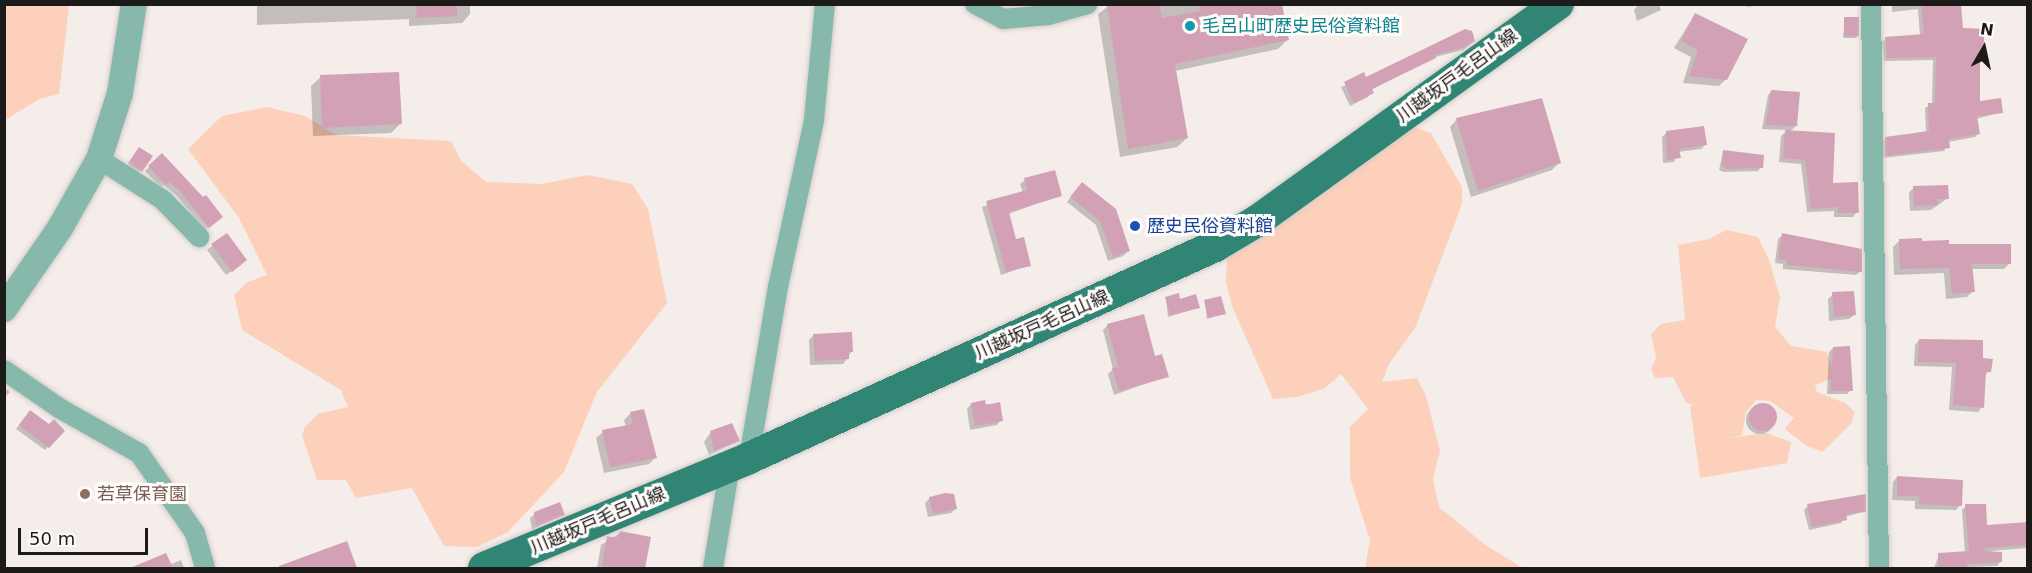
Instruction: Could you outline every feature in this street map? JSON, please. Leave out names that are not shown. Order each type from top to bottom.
[{"type":"main road","name":"川越坂戸毛呂山線","points":[[484,568],[739,462],[1215,246],[1257,222],[1547,7]]},
{"type":"street","points":[[4,309],[60,228],[99,159],[120,93],[134,4]]},
{"type":"street","points":[[713,568],[739,462],[814,120],[825,4]]},
{"type":"street","points":[[975,4],[1003,19],[1048,15],[1088,4]]},
{"type":"street","points":[[1871,4],[1879,568]]},
{"type":"street","points":[[99,159],[163,200],[199,237]]},
{"type":"street","points":[[4,370],[59,408],[139,453],[195,532],[205,568]]},
{"type":"shaded area","points":[[5,4],[69,5],[59,94],[39,99],[5,120]]},
{"type":"shaded area","points":[[267,107],[305,116],[336,135],[451,141],[461,161],[486,182],[541,184],[588,175],[632,184],[648,209],[667,303],[597,392],[564,472],[508,532],[477,547],[444,546],[412,488],[356,498],[346,480],[317,480],[302,435],[305,427],[318,414],[348,407],[341,390],[242,330],[234,295],[248,282],[267,275],[239,218],[188,149],[222,116]]},
{"type":"shaded area","points":[[1408,125],[1431,133],[1462,187],[1462,204],[1415,328],[1389,364],[1382,382],[1417,378],[1426,396],[1440,451],[1433,479],[1439,507],[1484,544],[1523,568],[1365,568],[1370,540],[1350,478],[1350,427],[1368,409],[1341,374],[1325,388],[1298,397],[1273,399],[1232,306],[1226,282],[1227,258]]},
{"type":"shaded area","points":[[1726,230],[1758,237],[1769,260],[1780,297],[1775,327],[1791,346],[1827,352],[1835,377],[1815,385],[1817,392],[1845,403],[1855,412],[1851,424],[1822,452],[1805,445],[1785,429],[1794,418],[1770,401],[1756,400],[1746,412],[1742,435],[1727,438],[1766,433],[1791,442],[1787,463],[1700,478],[1690,406],[1694,405],[1686,403],[1673,377],[1655,378],[1651,369],[1656,358],[1651,334],[1661,324],[1685,320],[1678,245],[1709,239]]},
{"type":"building","points":[[416,4],[457,4],[457,16],[417,18]]},
{"type":"building","points":[[1107,4],[1159,4],[1162,18],[1200,11],[1199,4],[1282,4],[1289,40],[1175,64],[1188,138],[1128,149]]},
{"type":"building","points":[[1921,4],[1961,4],[1963,28],[1984,29],[1984,53],[1980,53],[1980,101],[2001,98],[2003,113],[1977,116],[1980,134],[1949,139],[1950,148],[1885,156],[1885,137],[1929,131],[1928,103],[1935,103],[1936,57],[1887,58],[1885,37],[1924,34]]},
{"type":"building","points":[[1695,13],[1748,39],[1727,80],[1689,76],[1698,50],[1681,41]]},
{"type":"building","points":[[1844,17],[1859,17],[1859,36],[1844,36]]},
{"type":"building","points":[[1465,29],[1472,31],[1475,41],[1468,46],[1435,55],[1436,58],[1372,89],[1374,93],[1354,103],[1344,82],[1364,72],[1366,77]]},
{"type":"building","points":[[399,72],[402,124],[322,128],[320,75]]},
{"type":"building","points":[[1771,90],[1800,92],[1797,126],[1766,125]]},
{"type":"building","points":[[1542,98],[1561,163],[1478,191],[1456,118]]},
{"type":"building","points":[[1704,126],[1707,145],[1679,149],[1681,158],[1667,160],[1666,131]]},
{"type":"building","points":[[1785,130],[1835,133],[1833,183],[1858,182],[1859,213],[1838,213],[1838,207],[1811,209],[1805,160],[1783,158]]},
{"type":"building","points":[[139,147],[153,156],[142,172],[128,163]]},
{"type":"building","points":[[1723,150],[1764,155],[1763,168],[1727,169],[1722,166]]},
{"type":"building","points":[[162,153],[203,197],[206,195],[223,217],[209,228],[181,192],[169,182],[166,185],[148,166]]},
{"type":"building","points":[[1055,170],[1062,196],[1009,212],[1016,239],[1024,237],[1031,266],[1006,272],[986,201],[1027,190],[1024,178]]},
{"type":"building","points":[[1082,182],[1116,209],[1130,251],[1113,257],[1100,221],[1070,197]]},
{"type":"building","points":[[1948,185],[1949,199],[1937,199],[1938,205],[1914,206],[1913,186]]},
{"type":"building","points":[[227,233],[247,260],[232,272],[211,244]]},
{"type":"building","points":[[1782,233],[1862,249],[1862,272],[1787,265],[1787,260],[1778,259]]},
{"type":"building","points":[[1922,238],[1922,241],[1949,240],[1949,244],[2011,244],[2011,264],[1972,264],[1975,292],[1952,294],[1949,268],[1900,269],[1899,239]]},
{"type":"building","points":[[1854,291],[1856,315],[1834,317],[1832,292]]},
{"type":"building","points":[[1179,293],[1180,299],[1196,294],[1200,308],[1170,315],[1165,297]]},
{"type":"building","points":[[1221,296],[1226,314],[1208,318],[1204,300]]},
{"type":"building","points":[[1144,314],[1155,356],[1162,354],[1169,377],[1119,391],[1112,368],[1118,367],[1107,324]]},
{"type":"building","points":[[852,332],[853,352],[849,352],[849,359],[815,361],[813,334]]},
{"type":"building","points":[[1919,339],[1983,340],[1983,358],[1993,359],[1991,372],[1986,372],[1984,408],[1953,405],[1956,363],[1918,362]]},
{"type":"building","points":[[1850,346],[1853,391],[1830,391],[1833,347]]},
{"type":"building","points":[[985,400],[986,405],[1000,402],[1003,421],[975,426],[971,403]]},
{"type":"building","points":[[1763,403],[1773,407],[1777,417],[1773,427],[1763,431],[1753,427],[1749,417],[1753,407]]},
{"type":"building","points":[[644,409],[657,458],[610,467],[602,430],[633,424],[630,412]]},
{"type":"building","points":[[30,410],[49,424],[54,419],[65,431],[49,448],[19,425]]},
{"type":"building","points":[[732,423],[740,441],[714,451],[710,431]]},
{"type":"building","points":[[1897,476],[1963,480],[1962,506],[1919,504],[1919,496],[1897,496]]},
{"type":"building","points":[[945,493],[954,494],[957,509],[933,514],[929,497]]},
{"type":"building","points":[[1866,494],[1866,512],[1846,514],[1847,520],[1812,527],[1807,504]]},
{"type":"building","points":[[560,502],[565,515],[536,527],[534,512]]},
{"type":"building","points":[[1965,504],[1986,504],[1987,525],[2028,522],[2028,545],[1984,548],[1985,551],[2002,552],[2002,562],[1967,564],[1967,568],[1938,567],[1938,553],[1969,551]]},
{"type":"building","points":[[620,531],[651,537],[645,568],[602,566],[607,536],[617,538]]},
{"type":"building","points":[[347,541],[357,568],[279,568],[279,566]]},
{"type":"building","points":[[166,553],[173,568],[130,568]]},
{"type":"place","name":"毛呂山町歴史民俗資料館","points":[[1190,26]]},
{"type":"place","name":"歴史民俗資料館","points":[[1135,226]]},
{"type":"place","name":"若草保育園","points":[[85,494]]}]
